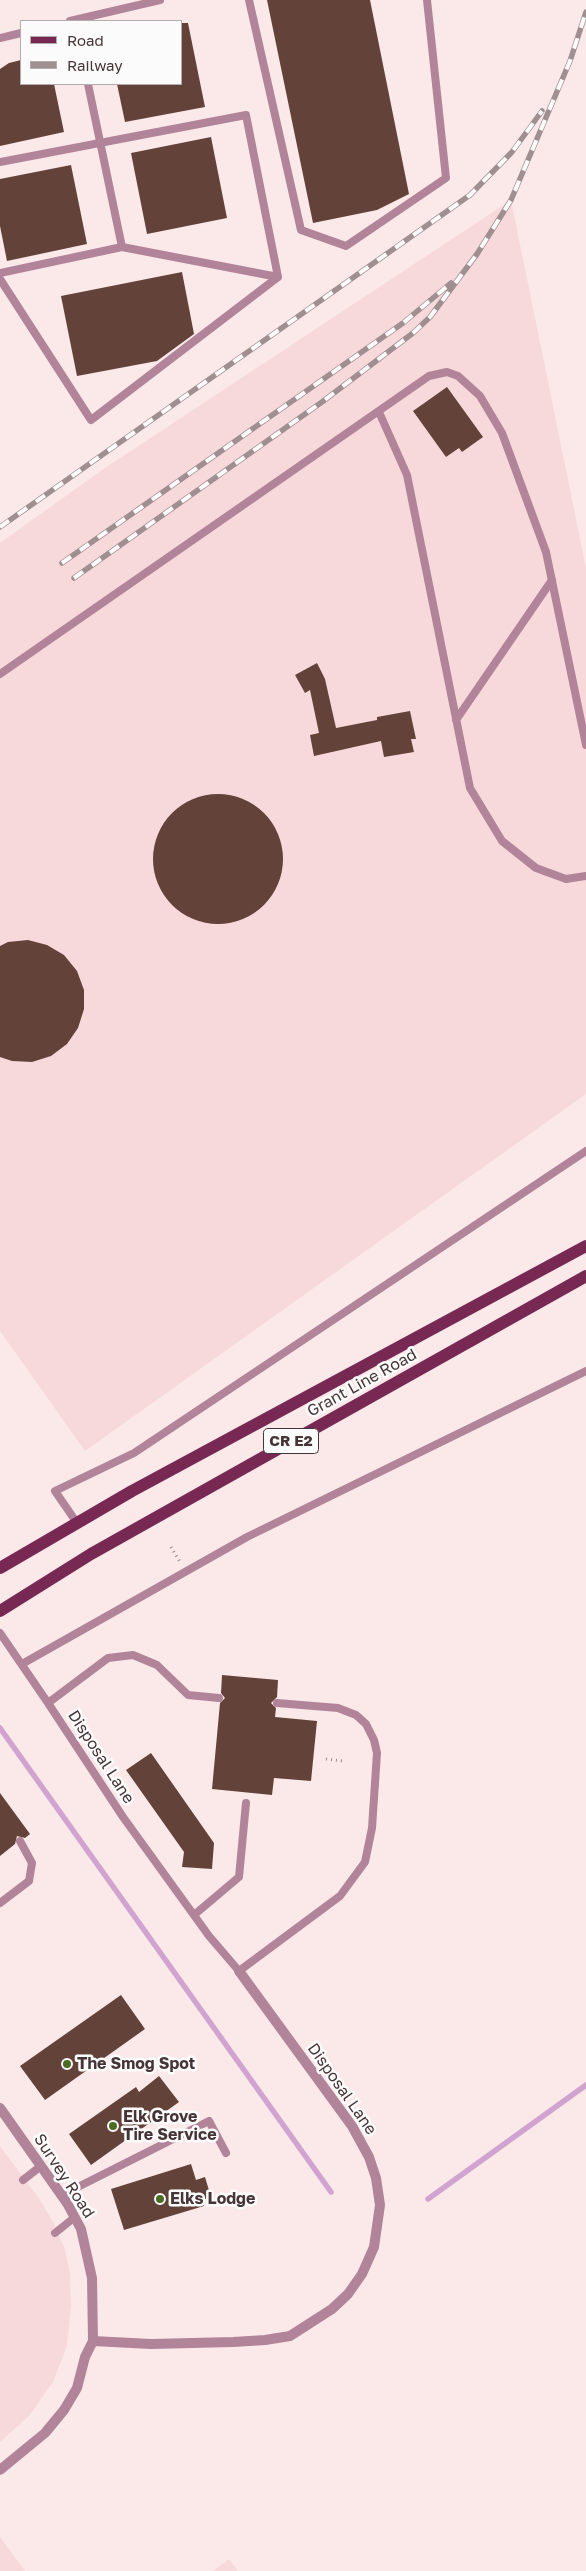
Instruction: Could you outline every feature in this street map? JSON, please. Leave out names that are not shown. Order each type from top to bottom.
[{"type":"main road","name":"Grant Line Road","points":[[0,1568],[77,1523],[586,1246]]},
{"type":"main road","name":"Grant Line Road","points":[[0,1611],[91,1554],[586,1276]]},
{"type":"street","name":"Disposal Lane","points":[[93,2341],[151,2344],[233,2342],[290,2336],[332,2309],[348,2294],[362,2274],[374,2247],[380,2206],[376,2178],[369,2156],[352,2126],[239,1971]]},
{"type":"street","name":"Survey Road","points":[[0,2108],[62,2195],[75,2217],[83,2236],[91,2268],[93,2341],[85,2357],[77,2388],[64,2410],[45,2433],[0,2470]]},
{"type":"lane","points":[[78,20],[160,0]]},
{"type":"lane","points":[[249,0],[301,230],[346,246],[446,178],[427,0]]},
{"type":"lane","points":[[0,38],[20,33]]},
{"type":"lane","points":[[88,85],[122,247]]},
{"type":"lane","points":[[0,162],[246,115],[278,277]]},
{"type":"lane","points":[[0,273],[122,247],[278,277]]},
{"type":"lane","points":[[0,279],[91,420],[278,277]]},
{"type":"lane","points":[[0,674],[429,376],[447,372],[458,376],[480,396],[502,433],[546,552],[586,745]]},
{"type":"lane","points":[[379,412],[407,475],[470,788],[502,841],[536,868],[566,878],[586,876]]},
{"type":"lane","points":[[456,720],[552,580]]},
{"type":"lane","points":[[77,1523],[55,1491],[134,1453],[586,1151]]},
{"type":"lane","points":[[22,1664],[248,1537],[586,1371]]},
{"type":"lane","name":"Disposal Lane","points":[[0,1633],[123,1817],[194,1915],[239,1971]]},
{"type":"lane","name":"Disposal Lane","points":[[48,1703],[108,1658],[133,1655],[157,1665],[188,1695],[219,1698]]},
{"type":"lane","points":[[239,1971],[340,1896],[365,1862],[372,1828],[377,1753],[374,1740],[366,1724],[356,1715],[338,1708],[277,1703]]},
{"type":"lane","points":[[194,1915],[239,1877],[246,1803]]},
{"type":"lane","points":[[0,1903],[29,1881],[32,1864],[20,1841]]},
{"type":"lane","points":[[62,2195],[209,2121],[226,2153]]},
{"type":"lane","points":[[23,2180],[41,2166]]},
{"type":"lane","points":[[55,2233],[75,2217]]},
{"type":"path","points":[[326,1759],[342,1760]]},
{"type":"shaded area","points":[[511,200],[586,568],[586,1094],[85,1451],[0,1331],[0,543],[102,470]]},
{"type":"shaded area","points":[[0,2146],[40,2200],[53,2222],[65,2249],[70,2274],[71,2306],[67,2346],[53,2382],[29,2416],[0,2442]]},
{"type":"shaded area","points":[[0,2537],[25,2571],[0,2571]]},
{"type":"shaded area","points":[[229,2559],[238,2571],[213,2571]]},
{"type":"building","points":[[267,0],[370,0],[409,194],[377,210],[313,223]]},
{"type":"building","points":[[182,23],[188,23],[205,107],[125,122],[117,85],[182,85]]},
{"type":"building","points":[[20,60],[20,85],[54,85],[64,132],[0,146],[0,69],[9,63]]},
{"type":"building","points":[[211,137],[227,218],[147,234],[131,153]]},
{"type":"building","points":[[71,165],[87,244],[7,261],[0,226],[0,179]]},
{"type":"building","points":[[182,272],[194,334],[157,361],[77,376],[61,296]]},
{"type":"building","points":[[447,387],[483,437],[462,452],[459,448],[446,457],[413,411]]},
{"type":"building","points":[[317,663],[325,679],[336,728],[377,720],[377,717],[410,711],[416,739],[411,739],[414,752],[384,757],[381,741],[314,756],[310,735],[319,733],[310,690],[305,693],[295,675]]},
{"type":"building","points":[[218,794],[231,795],[243,799],[264,813],[278,834],[282,846],[282,872],[278,884],[264,905],[243,919],[231,923],[218,924],[205,923],[193,919],[172,905],[158,884],[154,872],[153,859],[154,846],[158,834],[172,813],[193,799],[205,795]]},
{"type":"building","points":[[28,940],[47,945],[64,955],[77,971],[84,990],[84,1009],[78,1028],[67,1044],[51,1056],[32,1062],[12,1061],[0,1057],[0,946],[8,942]]},
{"type":"building","points":[[222,1675],[278,1680],[277,1697],[271,1703],[276,1708],[275,1717],[317,1721],[311,1781],[274,1778],[272,1795],[212,1789],[220,1703],[225,1698],[221,1693]]},
{"type":"building","points":[[151,1753],[214,1843],[212,1869],[182,1867],[184,1852],[126,1770]]},
{"type":"building","points":[[0,1793],[30,1834],[25,1838],[17,1836],[15,1844],[0,1856]]},
{"type":"building","points":[[121,1995],[145,2029],[45,2100],[20,2066]]},
{"type":"building","name":"Elk Grove Tire Service","points":[[159,2076],[179,2102],[91,2165],[69,2134],[136,2087],[139,2092]]},
{"type":"building","name":"Elks Lodge","points":[[191,2164],[196,2180],[205,2177],[211,2197],[202,2200],[204,2206],[124,2230],[111,2189]]},
{"type":"waterway","points":[[0,1728],[331,2192]]},
{"type":"waterway","points":[[428,2199],[586,2085]]},
{"type":"railway","points":[[74,578],[322,402],[413,333],[430,317],[477,254],[511,200],[570,61],[586,12]]},
{"type":"railway","points":[[0,527],[470,195],[512,152],[542,111]]},
{"type":"railway","points":[[62,563],[403,323],[451,283]]},
{"type":"place","name":"The Smog Spot","points":[[67,2064]]},
{"type":"place","name":"Elk Grove Tire Service","points":[[113,2126]]},
{"type":"place","name":"Elks Lodge","points":[[160,2199]]}]
